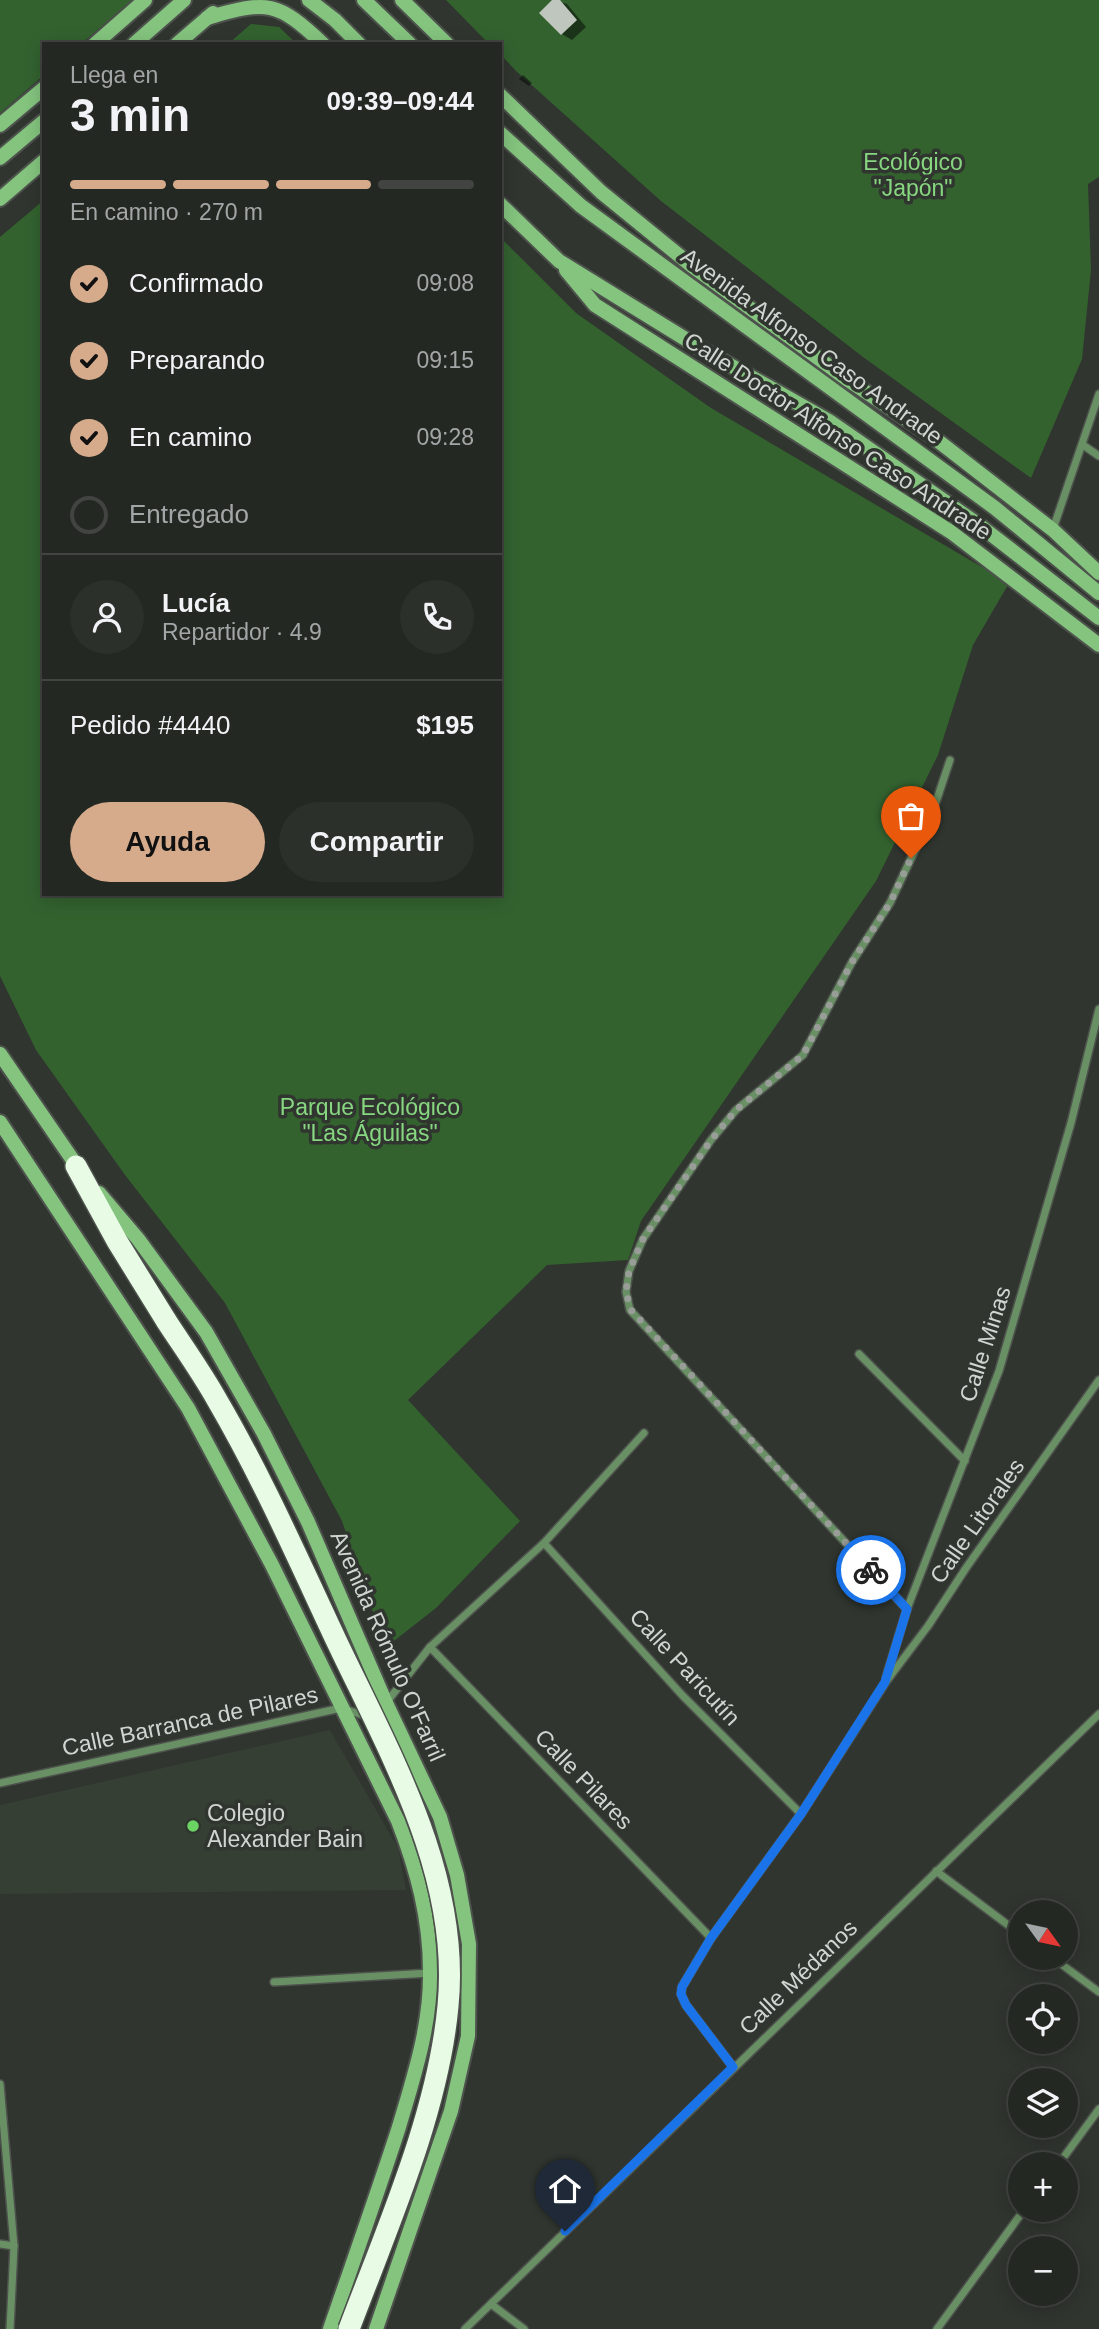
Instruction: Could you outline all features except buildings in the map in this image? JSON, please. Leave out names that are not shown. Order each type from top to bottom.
[{"type":"highway","points":[[76,1166],[117,1241],[217,1399],[287,1535],[374,1721],[423,1832],[435,1866],[449,1949],[450,1976],[443,2051],[432,2097],[398,2199],[349,2329]]},
{"type":"main road","points":[[97,42],[145,0]]},
{"type":"main road","points":[[136,42],[184,0]]},
{"type":"main road","points":[[179,42],[227,0]]},
{"type":"main road","points":[[309,0],[357,42]]},
{"type":"main road","points":[[323,0],[335,20]]},
{"type":"main road","points":[[364,0],[408,42]]},
{"type":"main road","points":[[402,0],[445,42]]},
{"type":"main road","points":[[207,18],[236,4],[271,2],[291,14],[321,42]]},
{"type":"main road","points":[[0,125],[42,90]]},
{"type":"main road","name":"Calle Doctor Alfonso Caso Andrade","points":[[502,97],[601,192],[728,294],[933,437],[1053,530],[1099,573]]},
{"type":"main road","points":[[0,158],[42,123]]},
{"type":"main road","name":"Avenida Alfonso Caso Andrade","points":[[502,135],[581,206],[995,508],[1099,593]]},
{"type":"main road","points":[[0,199],[42,163]]},
{"type":"main road","name":"Avenida Alfonso Caso Andrade","points":[[502,206],[559,261],[700,348],[829,421],[979,525],[1099,618]]},
{"type":"main road","name":"Calle Doctor Alfonso Caso Andrade","points":[[559,261],[595,305],[951,532],[1099,645]]},
{"type":"main road","points":[[728,294],[743,324]]},
{"type":"main road","points":[[777,348],[806,350]]},
{"type":"main road","name":"Avenida Rómulo O'Farril","points":[[0,1054],[76,1166],[138,1239],[206,1332],[289,1484],[386,1703],[440,1817],[465,1911],[469,1944],[468,2036],[451,2111],[376,2329]]},
{"type":"main road","points":[[0,1122],[188,1408],[272,1565],[398,1821],[415,1865],[425,1905],[430,1973],[426,2023],[418,2066],[389,2159],[330,2329]]},
{"type":"main road","points":[[334,1694],[351,1700],[366,1696],[373,1684],[374,1673]]},
{"type":"street","points":[[1053,530],[1099,394]]},
{"type":"street","points":[[1083,445],[1099,456]]},
{"type":"street","points":[[907,1609],[631,1310],[626,1292],[629,1271],[643,1239],[711,1140],[736,1110],[803,1055],[852,962],[890,903],[932,814],[950,760]]},
{"type":"street","name":"Calle Minas","points":[[885,1682],[907,1609],[999,1371],[1071,1123],[1099,1009]]},
{"type":"street","points":[[859,1354],[965,1461]]},
{"type":"street","name":"Calle Litorales","points":[[733,2067],[686,2005],[681,1994],[682,1987],[711,1938],[801,1814],[885,1682],[928,1626],[1099,1380]]},
{"type":"street","points":[[386,1703],[430,1647],[544,1543],[645,1433]]},
{"type":"street","name":"Calle Paricutín","points":[[544,1543],[682,1695],[801,1814]]},
{"type":"street","name":"Calle Pilares","points":[[430,1647],[711,1938]]},
{"type":"street","name":"Calle Barranca de Pilares","points":[[0,1783],[341,1708],[369,1717],[386,1703]]},
{"type":"street","name":"Calle Médanos","points":[[465,2329],[1099,1714]]},
{"type":"street","points":[[936,1871],[1008,1925]]},
{"type":"street","points":[[1070,1970],[1099,1992]]},
{"type":"street","points":[[274,1982],[430,1973]]},
{"type":"street","points":[[0,2084],[14,2246],[10,2329]]},
{"type":"street","points":[[1068,2152],[1099,2109]]},
{"type":"street","points":[[937,2329],[1015,2222]]},
{"type":"street","points":[[0,2244],[14,2246]]},
{"type":"street","points":[[491,2304],[524,2329]]},
{"type":"shaded area","name":"Colegio Alexander Bain","points":[[330,1730],[398,1848],[406,1890],[0,1894],[0,1805]]},
{"type":"green space","points":[[0,0],[132,0],[83,42],[42,42],[42,77],[0,113]]},
{"type":"green space","name":"Ecológico \"Japón\"","points":[[446,0],[1099,0],[1099,177],[1088,184],[1091,270],[1082,359],[1031,478],[863,357],[661,201],[516,71],[502,56],[502,42],[487,42]]},
{"type":"green space","points":[[251,24],[279,27],[295,42],[230,42]]},
{"type":"green space","name":"Parque Ecológico \"Las Águilas\"","points":[[42,202],[42,896],[502,896],[502,239],[576,313],[711,408],[1009,583],[973,645],[938,755],[876,881],[641,1221],[628,1260],[547,1265],[408,1400],[520,1521],[436,1608],[385,1648],[342,1521],[225,1303],[125,1175],[36,1050],[0,976],[0,237]]},
{"type":"way so far","points":[[871,1570],[631,1310],[626,1292],[629,1271],[643,1239],[711,1140],[736,1110],[803,1055],[852,962],[890,903],[911,858]]},
{"type":"place","name":"Colegio Alexander Bain","points":[[193,1826]]},
{"type":"route","points":[[565,2231],[733,2067],[686,2005],[681,1994],[682,1987],[711,1938],[801,1814],[885,1682],[907,1609],[871,1570]]}]
